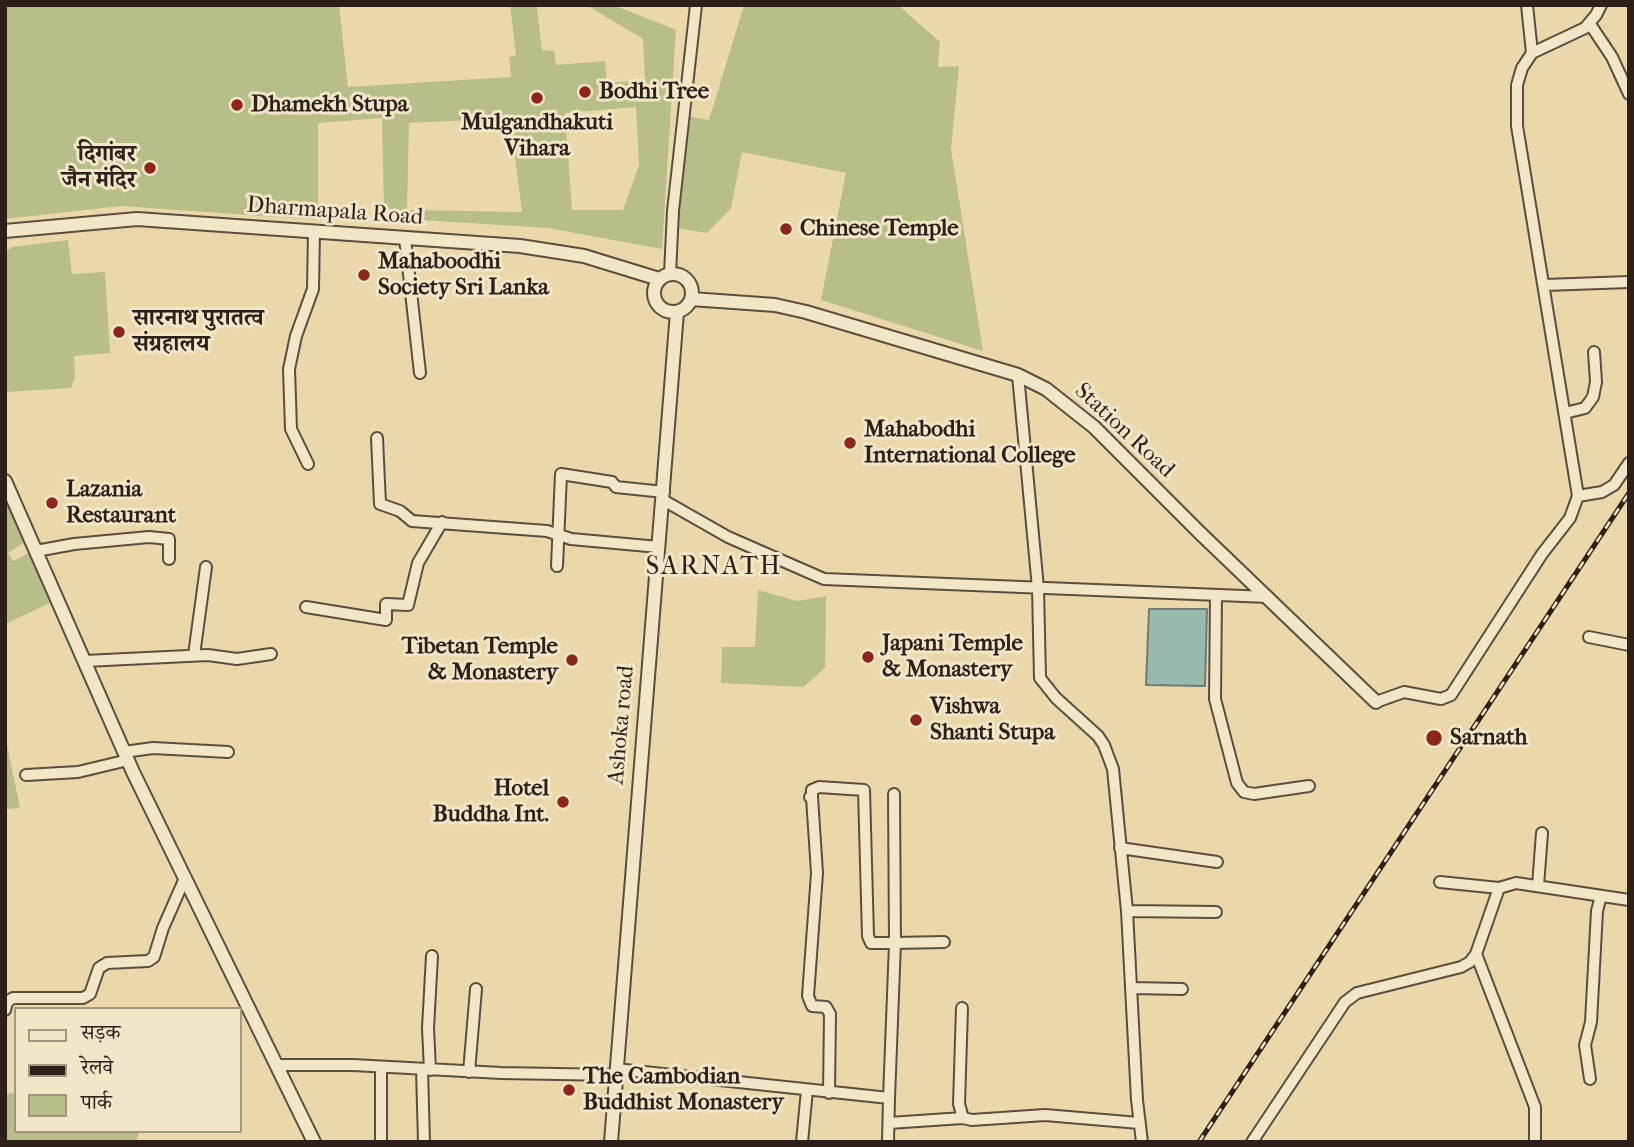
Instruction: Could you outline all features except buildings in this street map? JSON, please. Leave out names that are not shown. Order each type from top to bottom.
[{"type":"street","points":[[664,276],[677,274],[688,280],[692,292],[684,309],[677,312],[665,311],[656,303],[653,290],[664,276],[672,223],[696,5]]},
{"type":"street","points":[[1527,5],[1532,53]]},
{"type":"street","points":[[1376,702],[1404,692],[1441,698],[1451,695],[1542,554],[1570,518],[1578,496],[1517,126],[1517,85],[1522,68],[1532,53],[1590,24],[1601,5]]},
{"type":"street","points":[[1590,24],[1612,57],[1629,94]]},
{"type":"street","name":"Dharmapala Road","points":[[5,231],[137,219],[314,231],[563,251],[664,276]]},
{"type":"street","points":[[308,464],[291,429],[289,369],[294,342],[313,289],[314,231]]},
{"type":"street","points":[[405,238],[420,373]]},
{"type":"street","points":[[1545,285],[1629,282]]},
{"type":"street","name":"Station Road","points":[[691,299],[775,305],[806,312],[1018,375],[1046,389],[1094,427],[1376,702]]},
{"type":"street","name":"Ashoka road","points":[[611,1142],[677,312]]},
{"type":"street","points":[[1565,413],[1585,408],[1593,397],[1596,382],[1594,352]]},
{"type":"street","points":[[1018,375],[1038,588],[1040,678],[1055,698],[1104,745],[1113,769],[1127,911],[1142,1142]]},
{"type":"street","points":[[377,438],[380,504],[400,511],[412,521],[559,534],[571,539],[659,547]]},
{"type":"street","points":[[1578,496],[1602,492],[1614,485],[1629,463]]},
{"type":"street","points":[[557,566],[561,474],[612,482],[616,487],[663,496],[728,537],[824,579],[1268,597]]},
{"type":"street","points":[[5,481],[126,756],[314,1142]]},
{"type":"street","points":[[306,607],[386,620],[386,604],[408,605],[418,563],[442,522]]},
{"type":"street","points":[[36,551],[74,544],[149,537],[169,539],[169,559]]},
{"type":"street","points":[[194,655],[206,567]]},
{"type":"street","points":[[1216,595],[1215,699],[1237,783],[1244,792],[1254,794],[1309,786]]},
{"type":"street","points":[[1589,637],[1629,645]]},
{"type":"street","points":[[85,661],[194,655],[237,659],[271,654]]},
{"type":"street","points":[[26,775],[71,773],[153,748],[228,752]]},
{"type":"street","points":[[829,1093],[830,1014],[826,1007],[812,1006],[808,996],[817,873],[811,790],[819,787],[864,790],[868,936],[871,943],[944,942]]},
{"type":"street","points":[[888,1142],[895,943],[894,794]]},
{"type":"street","points":[[1538,886],[1542,833]]},
{"type":"street","points":[[1121,848],[1217,862]]},
{"type":"street","points":[[5,1010],[7,1002],[13,998],[83,998],[90,994],[99,968],[107,963],[148,961],[154,957],[185,878]]},
{"type":"street","points":[[1440,882],[1499,888],[1516,883],[1629,901]]},
{"type":"street","points":[[1252,1142],[1351,996],[1461,967],[1470,961],[1476,954],[1499,888]]},
{"type":"street","points":[[1590,1079],[1586,1045],[1591,1023],[1597,911],[1601,896]]},
{"type":"street","points":[[1127,911],[1216,912]]},
{"type":"street","points":[[1476,954],[1532,1100],[1536,1124],[1535,1142]]},
{"type":"street","points":[[424,1142],[432,956]]},
{"type":"street","points":[[1132,988],[1182,989]]},
{"type":"street","points":[[470,1072],[476,989]]},
{"type":"street","points":[[962,1007],[959,1104],[963,1118]]},
{"type":"street","points":[[277,1065],[470,1072],[615,1072],[889,1098]]},
{"type":"street","points":[[381,1067],[381,1139]]},
{"type":"street","points":[[802,1142],[807,1090]]},
{"type":"street","points":[[889,1123],[1045,1115],[1139,1123]]},
{"type":"green space","points":[[5,5],[339,5],[348,87],[511,77],[509,57],[516,55],[510,5],[540,5],[537,8],[542,50],[554,51],[556,65],[605,61],[607,83],[645,80],[643,39],[586,5],[613,5],[676,30],[662,249],[548,228],[405,219],[399,209],[384,209],[382,118],[318,123],[318,220],[121,206],[5,219]],"holes":[[[636,107],[639,165],[623,210],[572,210],[565,113]],[[510,118],[522,212],[407,210],[409,123]]]},
{"type":"green space","points":[[744,5],[898,5],[940,42],[938,67],[959,66],[951,149],[983,351],[821,300],[846,173],[742,152],[731,208],[707,233],[676,228],[686,116],[709,120]]},
{"type":"green space","points":[[68,240],[72,274],[105,272],[110,353],[74,356],[75,377],[71,388],[5,392],[5,252],[12,247]]},
{"type":"green space","points":[[5,498],[25,542],[8,553],[13,561],[31,552],[52,602],[5,624]]},
{"type":"green space","points":[[758,590],[797,601],[826,596],[825,668],[803,687],[721,683],[722,647],[755,647]]},
{"type":"green space","points":[[5,735],[13,774],[20,808],[5,809]]},
{"type":"green space","points":[[14,1093],[14,1133],[138,1133],[136,1142],[5,1142],[5,1094]]},
{"type":"water","points":[[1149,609],[1207,609],[1205,686],[1146,685]]},
{"type":"railway","points":[[1199,1142],[1629,493]]},
{"type":"place","name":"Bodhi Tree","points":[[585,92]]},
{"type":"place","name":"Mulgandhakuti Vihara","points":[[537,98]]},
{"type":"place","name":"Dhamekh Stupa","points":[[237,105]]},
{"type":"place","name":"दिगांबर जैन मंदिर","points":[[150,168]]},
{"type":"place","name":"Chinese Temple","points":[[786,229]]},
{"type":"place","name":"Mahaboodhi Society Sri Lanka","points":[[364,275]]},
{"type":"place","name":"सारनाथ पुरातत्व संग्रहालय","points":[[119,332]]},
{"type":"place","name":"Mahabodhi International College","points":[[850,443]]},
{"type":"place","name":"Lazania Restaurant","points":[[52,503]]},
{"type":"place","name":"Japani Temple & Monastery","points":[[868,657]]},
{"type":"place","name":"Tibetan Temple & Monastery","points":[[572,660]]},
{"type":"place","name":"Vishwa Shanti Stupa","points":[[916,720]]},
{"type":"place","name":"Sarnath","points":[[1434,738]]},
{"type":"place","name":"Hotel Buddha Int.","points":[[563,802]]},
{"type":"place","name":"The Cambodian Buddhist Monastery","points":[[569,1090]]},
{"type":"district","name":"SARNATH","points":[[714,568]]}]
